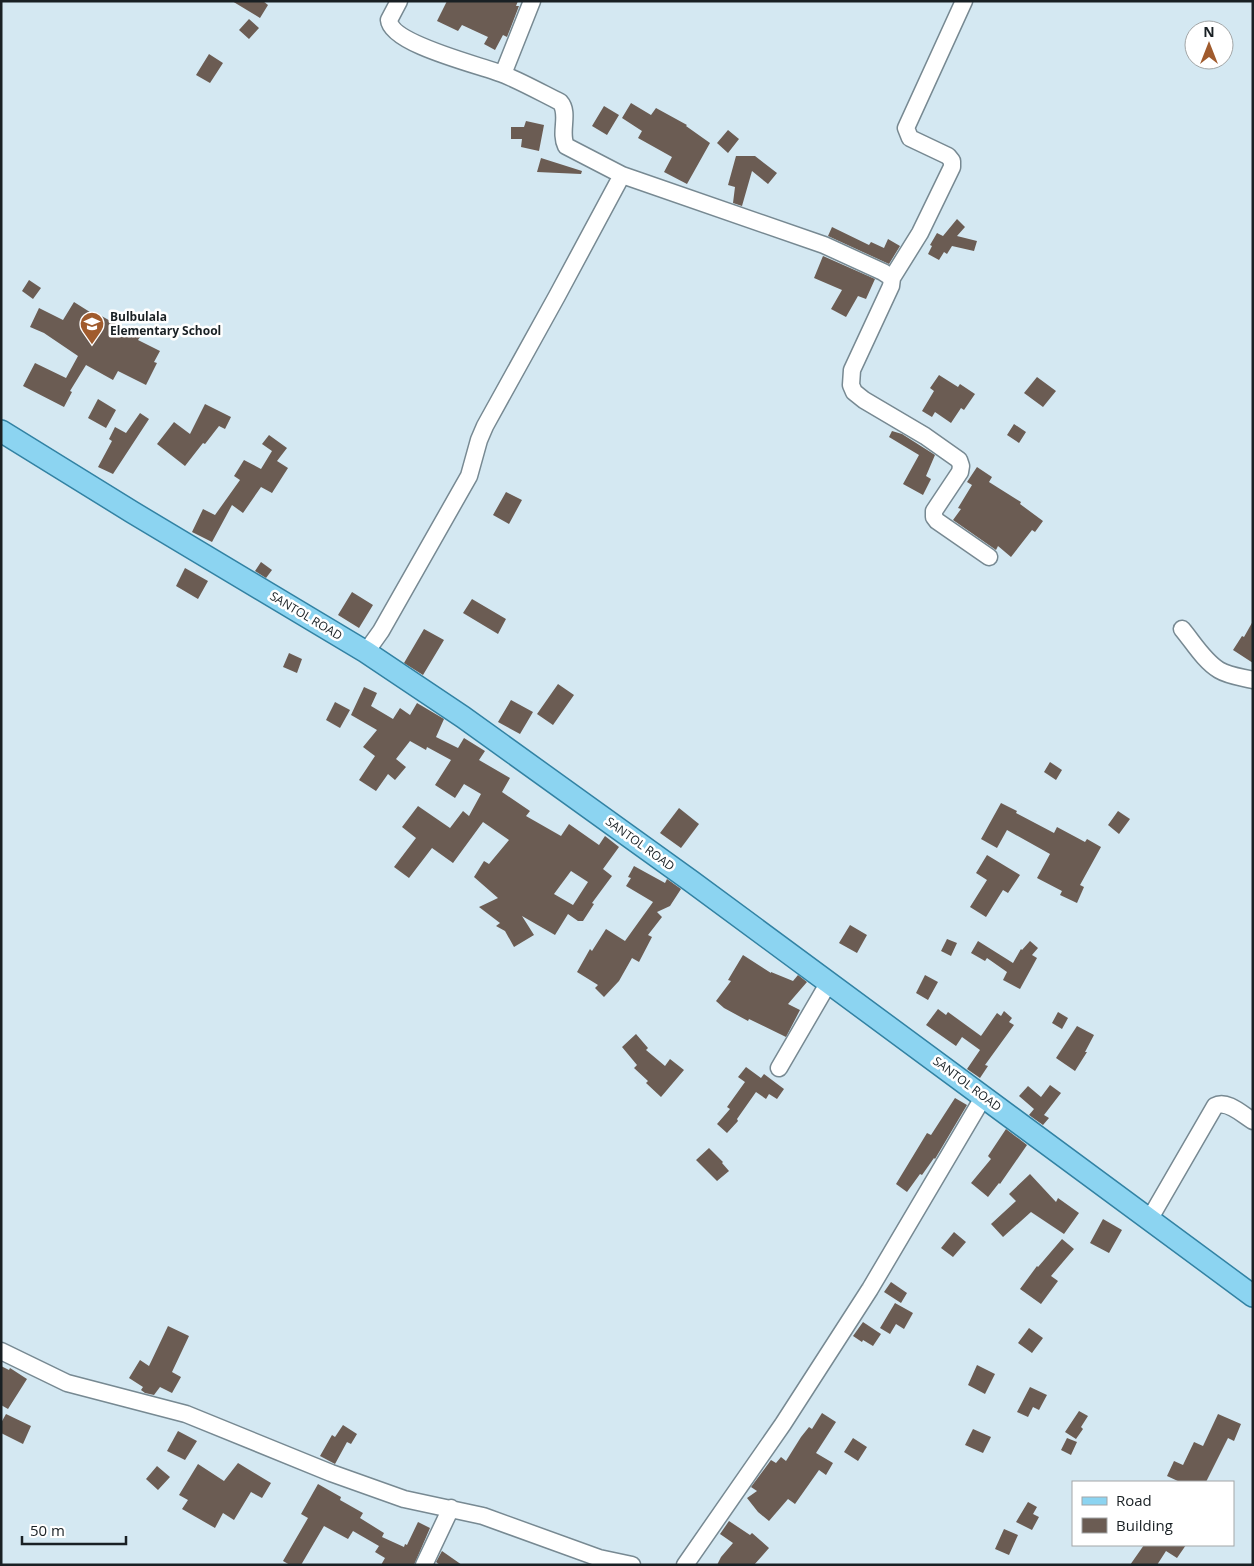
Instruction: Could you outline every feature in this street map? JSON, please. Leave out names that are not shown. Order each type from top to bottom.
[{"type":"main road","name":"SANTOL ROAD","points":[[1,431],[366,652],[488,735],[829,982],[1253,1296]]},
{"type":"street","points":[[399,1],[389,20],[389,24],[409,39],[456,60],[504,74],[560,102],[564,109],[563,138],[569,149],[622,175],[824,245],[892,278]]},
{"type":"street","points":[[504,74],[532,1]]},
{"type":"street","points":[[964,1],[906,128],[910,138],[948,156],[952,160],[952,166],[920,233],[892,278],[891,286],[852,370],[851,386],[854,392],[864,400],[926,436],[959,460],[960,472],[934,511],[934,517],[989,558]]},
{"type":"street","points":[[366,652],[381,631],[469,476],[474,452],[485,426],[622,175]]},
{"type":"street","points":[[1182,629],[1208,661],[1218,669],[1232,676],[1253,680]]},
{"type":"street","points":[[779,1068],[829,982]]},
{"type":"street","points":[[685,1565],[783,1424],[870,1289],[984,1096]]},
{"type":"street","points":[[1149,1220],[1215,1106],[1226,1104],[1253,1121]]},
{"type":"street","points":[[1,1351],[67,1383],[186,1414],[330,1473],[404,1499],[483,1516],[599,1558],[632,1565]]},
{"type":"street","points":[[424,1565],[451,1508]]},
{"type":"building","points":[[232,1],[263,1],[268,5],[260,18]]},
{"type":"building","points":[[447,1],[518,1],[516,6],[519,6],[507,37],[503,35],[495,50],[484,44],[488,37],[462,25],[458,31],[437,21]]},
{"type":"building","points":[[249,19],[259,28],[249,39],[239,30]]},
{"type":"building","points":[[209,54],[223,63],[210,83],[196,75]]},
{"type":"building","points":[[631,103],[651,115],[656,108],[687,125],[710,143],[687,184],[664,172],[672,157],[638,138],[642,131],[622,118]]},
{"type":"building","points":[[604,106],[619,115],[607,135],[592,126]]},
{"type":"building","points":[[526,121],[544,125],[539,151],[521,147],[522,139],[511,139],[511,127],[524,127]]},
{"type":"building","points":[[728,130],[739,139],[728,153],[717,143]]},
{"type":"building","points":[[736,156],[755,156],[777,173],[768,184],[752,171],[742,206],[733,203],[735,187],[728,185]]},
{"type":"building","points":[[541,158],[582,171],[581,174],[537,172]]},
{"type":"building","points":[[957,219],[965,227],[957,236],[977,241],[974,251],[952,246],[947,254],[944,252],[939,260],[928,254],[932,246],[930,245],[937,233],[943,236]]},
{"type":"building","points":[[832,227],[869,245],[871,242],[884,248],[888,239],[900,246],[889,264],[828,236]]},
{"type":"building","points":[[823,256],[875,279],[866,299],[858,296],[846,317],[831,309],[842,290],[814,278]]},
{"type":"building","points":[[29,280],[41,288],[33,299],[22,291]]},
{"type":"building","points":[[74,302],[93,314],[94,312],[140,337],[138,340],[160,351],[154,362],[157,363],[146,385],[118,371],[113,380],[86,365],[70,391],[72,392],[64,407],[23,386],[35,363],[66,378],[78,356],[44,333],[30,327],[39,308],[63,320]]},
{"type":"building","points":[[939,375],[958,387],[960,384],[975,394],[964,410],[961,408],[951,423],[935,412],[932,417],[922,411],[934,391],[930,388]]},
{"type":"building","points":[[1037,377],[1056,391],[1043,407],[1024,393]]},
{"type":"building","points":[[98,399],[116,410],[106,428],[88,418]]},
{"type":"building","points":[[205,404],[231,417],[225,429],[219,426],[185,466],[157,444],[174,422],[190,434]]},
{"type":"building","points":[[140,413],[149,419],[113,474],[98,467],[112,441],[109,439],[115,427],[126,433]]},
{"type":"building","points":[[1014,424],[1026,432],[1019,443],[1007,435]]},
{"type":"building","points":[[892,431],[902,434],[935,455],[926,476],[931,479],[923,495],[903,484],[919,455],[889,437]]},
{"type":"building","points":[[269,435],[287,448],[277,461],[288,468],[272,493],[261,487],[243,513],[232,505],[212,542],[192,532],[203,509],[215,515],[240,480],[234,476],[244,460],[261,469],[272,451],[262,444]]},
{"type":"building","points":[[977,467],[992,477],[989,482],[1021,502],[1020,504],[1043,521],[1035,532],[1032,530],[1011,557],[998,546],[996,550],[953,520],[961,509],[958,508],[972,485],[967,482]]},
{"type":"building","points":[[506,492],[522,500],[509,524],[493,515]]},
{"type":"building","points":[[261,562],[272,570],[266,578],[255,571]]},
{"type":"building","points":[[185,568],[208,581],[198,599],[176,586]]},
{"type":"building","points":[[352,592],[373,605],[359,628],[338,615]]},
{"type":"building","points":[[472,599],[506,619],[498,634],[463,613]]},
{"type":"building","points":[[1253,621],[1253,663],[1233,650],[1242,636],[1244,637]]},
{"type":"building","points":[[424,629],[444,640],[423,675],[404,663]]},
{"type":"building","points":[[289,653],[302,659],[297,673],[283,667]]},
{"type":"building","points":[[558,684],[574,695],[553,725],[537,714]]},
{"type":"building","points":[[364,687],[377,693],[371,706],[393,719],[400,708],[410,715],[417,703],[444,719],[436,737],[458,748],[464,738],[485,751],[479,760],[510,778],[502,792],[530,811],[526,816],[561,836],[569,824],[599,845],[605,836],[619,847],[603,869],[612,876],[592,903],[594,904],[583,921],[578,921],[568,914],[555,935],[522,916],[534,935],[514,947],[505,931],[496,926],[500,923],[479,907],[498,898],[474,877],[484,861],[489,864],[509,840],[483,822],[453,863],[432,848],[409,878],[394,867],[416,838],[402,827],[418,806],[450,828],[463,811],[469,816],[481,794],[464,784],[455,798],[435,785],[451,760],[427,747],[426,750],[410,741],[396,759],[406,767],[395,780],[388,774],[376,791],[359,780],[375,756],[363,747],[377,730],[351,715]],"holes":[[[571,871],[588,882],[573,905],[554,894]]]},
{"type":"building","points":[[511,700],[533,712],[520,734],[498,722]]},
{"type":"building","points":[[335,702],[350,710],[340,728],[326,720]]},
{"type":"building","points":[[1050,762],[1062,770],[1056,780],[1044,772]]},
{"type":"building","points":[[1001,803],[1054,833],[1057,827],[1085,842],[1087,839],[1101,847],[1080,885],[1084,887],[1077,903],[1060,895],[1062,891],[1037,878],[1050,854],[1007,830],[997,848],[981,839]]},
{"type":"building","points":[[679,808],[699,824],[681,848],[660,833]]},
{"type":"building","points":[[1118,811],[1130,819],[1119,834],[1108,825]]},
{"type":"building","points":[[987,855],[1020,875],[1008,893],[1003,890],[986,917],[970,907],[987,880],[976,873]]},
{"type":"building","points":[[634,866],[665,883],[667,879],[681,889],[670,906],[657,912],[662,917],[648,935],[652,937],[639,962],[632,958],[619,981],[604,997],[595,988],[598,985],[577,972],[590,949],[592,951],[606,929],[625,941],[653,902],[626,886],[631,878],[628,877]]},
{"type":"building","points":[[850,925],[867,935],[857,953],[839,943]]},
{"type":"building","points":[[947,939],[957,943],[951,956],[941,951]]},
{"type":"building","points":[[978,941],[1013,963],[1021,949],[1030,941],[1038,948],[1032,955],[1037,958],[1020,989],[1003,980],[1007,972],[987,958],[985,961],[971,953]]},
{"type":"building","points":[[743,955],[771,973],[793,981],[798,975],[807,982],[788,1004],[800,1010],[786,1037],[749,1019],[748,1021],[724,1008],[716,1001],[731,981],[728,980]]},
{"type":"building","points":[[925,975],[938,982],[928,1000],[916,993]]},
{"type":"building","points":[[938,1009],[946,1015],[948,1012],[981,1036],[997,1013],[1001,1016],[1004,1011],[1012,1018],[1009,1022],[1014,1025],[985,1065],[988,1066],[980,1078],[967,1069],[980,1050],[962,1037],[956,1046],[926,1025]]},
{"type":"building","points":[[1058,1012],[1068,1018],[1062,1029],[1052,1023]]},
{"type":"building","points":[[1077,1026],[1094,1035],[1085,1052],[1087,1052],[1075,1071],[1056,1058]]},
{"type":"building","points":[[636,1034],[648,1048],[646,1050],[665,1066],[670,1059],[684,1070],[661,1097],[634,1068],[637,1065],[622,1047]]},
{"type":"building","points":[[746,1067],[761,1078],[764,1074],[784,1089],[777,1099],[769,1094],[766,1099],[756,1092],[737,1119],[738,1121],[727,1133],[717,1124],[730,1109],[727,1107],[745,1082],[738,1077]]},
{"type":"building","points":[[1050,1085],[1061,1093],[1044,1115],[1049,1118],[1043,1125],[1029,1115],[1034,1109],[1019,1096],[1028,1086],[1041,1097]]},
{"type":"building","points":[[955,1098],[967,1105],[935,1159],[922,1175],[920,1174],[907,1192],[896,1184],[927,1133],[931,1135]]},
{"type":"building","points":[[1006,1129],[1027,1145],[1000,1184],[988,1197],[971,1183],[991,1159],[988,1156]]},
{"type":"building","points":[[709,1148],[729,1171],[717,1181],[696,1160]]},
{"type":"building","points":[[1030,1174],[1056,1202],[1058,1198],[1079,1213],[1064,1234],[1031,1212],[1003,1237],[991,1224],[1016,1201],[1009,1194]]},
{"type":"building","points":[[1103,1219],[1122,1230],[1109,1253],[1090,1243]]},
{"type":"building","points":[[954,1232],[966,1242],[953,1257],[941,1248]]},
{"type":"building","points":[[1062,1239],[1074,1249],[1051,1276],[1058,1281],[1041,1304],[1020,1289],[1037,1266]]},
{"type":"building","points":[[891,1282],[907,1293],[901,1303],[884,1292]]},
{"type":"building","points":[[895,1303],[913,1313],[904,1329],[896,1324],[890,1334],[880,1328]]},
{"type":"building","points":[[863,1322],[881,1334],[873,1346],[853,1336]]},
{"type":"building","points":[[168,1326],[189,1336],[172,1372],[181,1377],[172,1393],[160,1387],[154,1395],[145,1393],[141,1390],[143,1387],[129,1378],[140,1360],[149,1366]]},
{"type":"building","points":[[1029,1328],[1043,1338],[1032,1353],[1018,1343]]},
{"type":"building","points":[[977,1365],[995,1374],[985,1394],[968,1385]]},
{"type":"building","points":[[1,1366],[9,1370],[10,1368],[27,1379],[8,1409],[1,1405]]},
{"type":"building","points":[[1030,1387],[1047,1395],[1039,1410],[1033,1407],[1028,1417],[1017,1412]]},
{"type":"building","points":[[1079,1411],[1088,1416],[1081,1427],[1083,1429],[1076,1439],[1065,1432]]},
{"type":"building","points":[[822,1413],[836,1422],[816,1453],[833,1463],[826,1475],[819,1470],[795,1504],[788,1499],[769,1521],[758,1512],[747,1498],[757,1491],[751,1487],[771,1460],[776,1463],[781,1457],[786,1461],[801,1437],[809,1427],[812,1429]]},
{"type":"building","points":[[6,1414],[31,1426],[23,1444],[1,1433],[1,1423]]},
{"type":"building","points":[[1218,1414],[1241,1424],[1234,1441],[1228,1438],[1206,1481],[1178,1481],[1167,1476],[1174,1461],[1183,1465],[1194,1442],[1203,1446]]},
{"type":"building","points":[[343,1425],[357,1434],[351,1444],[347,1442],[335,1464],[320,1456],[332,1435],[335,1437]]},
{"type":"building","points":[[973,1429],[991,1437],[983,1453],[965,1445]]},
{"type":"building","points":[[178,1431],[197,1441],[185,1460],[167,1451]]},
{"type":"building","points":[[853,1438],[867,1447],[858,1461],[844,1452]]},
{"type":"building","points":[[1067,1438],[1077,1442],[1071,1455],[1061,1450]]},
{"type":"building","points":[[238,1463],[271,1483],[262,1498],[251,1492],[234,1520],[223,1513],[215,1528],[182,1509],[188,1500],[179,1495],[198,1464],[224,1481]]},
{"type":"building","points":[[157,1466],[170,1477],[158,1490],[146,1479]]},
{"type":"building","points":[[318,1484],[341,1497],[340,1500],[363,1513],[360,1518],[384,1533],[382,1537],[404,1547],[405,1544],[407,1545],[418,1522],[430,1528],[414,1565],[381,1565],[385,1558],[375,1552],[379,1546],[353,1531],[348,1539],[324,1526],[301,1565],[290,1565],[283,1561],[308,1518],[301,1514]]},
{"type":"building","points":[[1028,1502],[1037,1507],[1033,1514],[1039,1517],[1032,1530],[1016,1522]]},
{"type":"building","points":[[729,1521],[750,1535],[752,1533],[769,1548],[754,1565],[717,1565],[733,1543],[720,1534]]},
{"type":"building","points":[[1004,1529],[1018,1535],[1009,1555],[995,1549]]},
{"type":"building","points":[[1143,1546],[1185,1546],[1177,1558],[1166,1551],[1157,1565],[1130,1565]]},
{"type":"building","points":[[442,1551],[462,1565],[440,1565],[436,1562]]},
{"type":"place","name":"Bulbulala Elementary School","points":[[92,345]]}]
